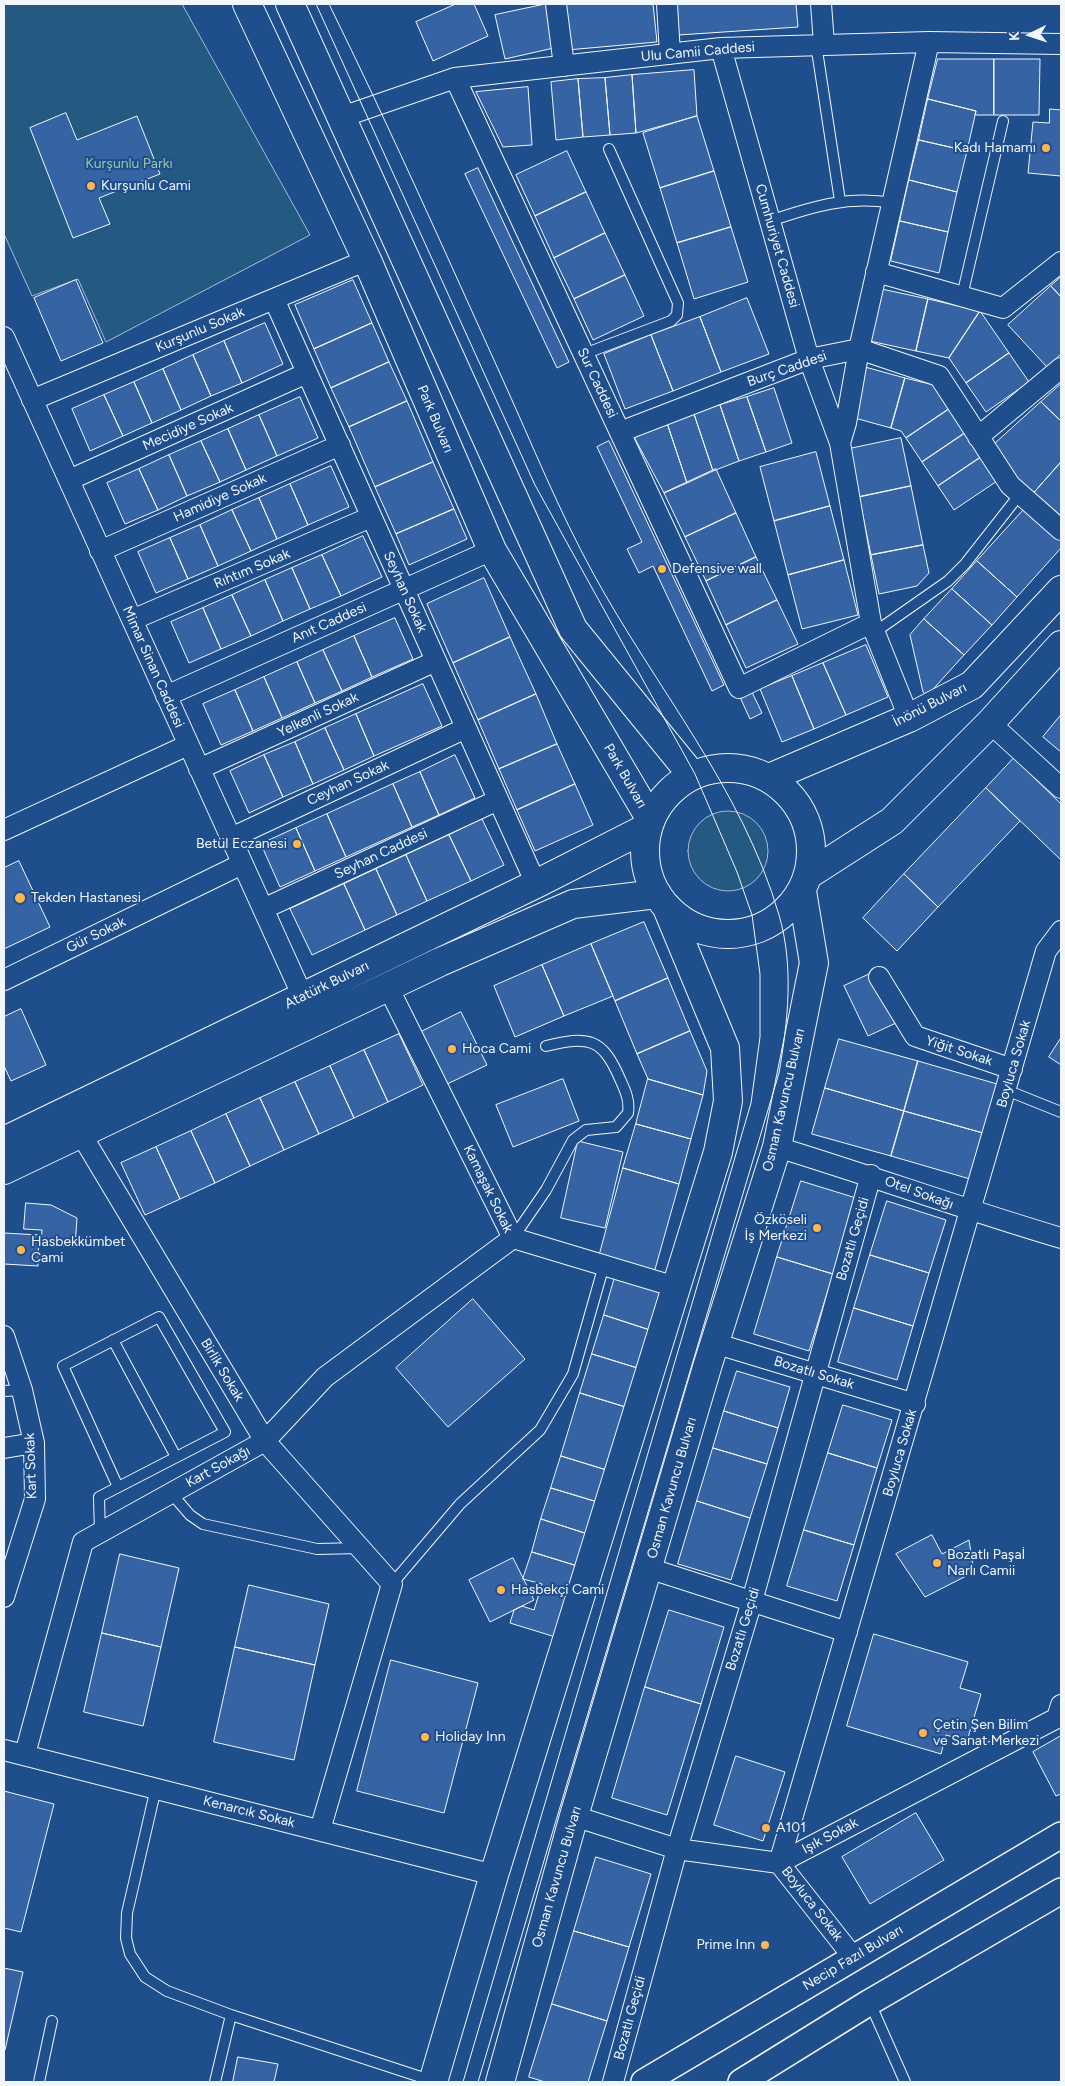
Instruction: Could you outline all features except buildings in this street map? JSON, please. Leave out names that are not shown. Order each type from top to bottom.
[{"type":"main road","name":"Park Bulvarı","points":[[247,4],[367,260],[492,550],[649,823]]},
{"type":"main road","points":[[290,4],[573,629],[692,775]]},
{"type":"main road","name":"İnönü Bulvarı","points":[[769,778],[908,718],[972,685],[1061,590]]},
{"type":"main road","points":[[805,883],[892,821],[990,723],[1061,645]]},
{"type":"main road","points":[[433,2082],[494,1875],[718,1152],[728,1102],[725,1048],[662,901],[649,878],[645,861],[645,844],[649,823],[665,796],[678,784],[692,775],[709,769],[726,767],[744,768],[769,778],[789,793],[800,807],[807,823],[811,858],[805,883],[792,906],[764,927],[730,935],[696,928],[681,920],[662,901]]},
{"type":"main road","name":"Atatürk Bulvarı","points":[[4,1141],[536,884],[649,823]]},
{"type":"main road","name":"Osman Kavuncu Bulvarı","points":[[500,2082],[574,1816],[714,1343],[776,1147],[814,963],[805,883]]},
{"type":"main road","name":"Atatürk Bulvarı","points":[[4,1170],[388,987],[573,904],[662,901]]},
{"type":"street","points":[[556,4],[564,66]]},
{"type":"street","points":[[667,4],[670,54]]},
{"type":"street","points":[[820,44],[821,4]]},
{"type":"street","name":"Ulu Camii Caddesi","points":[[342,117],[455,78],[721,48],[929,42],[1061,44]]},
{"type":"street","points":[[908,718],[873,627],[840,443],[846,423],[859,348],[929,42]]},
{"type":"street","name":"Cumhuriyet Caddesi","points":[[721,48],[809,359],[840,443]]},
{"type":"street","name":"Sur Caddesi","points":[[455,78],[740,688],[873,627]]},
{"type":"street","name":"Kurşunlu Sokak","points":[[32,400],[367,260]]},
{"type":"street","points":[[876,272],[1003,308],[1061,262]]},
{"type":"street","name":"Seyhan Sokak","points":[[274,299],[536,884]]},
{"type":"street","name":"Mimar Sinan Caddesi","points":[[4,337],[303,997]]},
{"type":"street","points":[[859,348],[939,376],[1010,485],[1061,530]]},
{"type":"street","name":"Burç Caddesi","points":[[620,432],[809,359],[859,348]]},
{"type":"street","points":[[978,437],[1061,368]]},
{"type":"street","name":"Mecidiye Sokak","points":[[69,480],[307,374]]},
{"type":"street","name":"Hamidiye Sokak","points":[[100,551],[340,445]]},
{"type":"street","name":"Rıhtım Sokak","points":[[132,620],[371,517]]},
{"type":"street","name":"Anıt Caddesi","points":[[166,696],[492,550]]},
{"type":"street","name":"Yelkenli Sokak","points":[[200,769],[436,661]]},
{"type":"street","points":[[990,723],[1061,788]]},
{"type":"street","name":"Ceyhan Sokak","points":[[231,838],[466,728]]},
{"type":"street","points":[[4,830],[188,745]]},
{"type":"street","name":"Seyhan Caddesi","points":[[263,909],[498,800]]},
{"type":"street","name":"Gür Sokak","points":[[4,980],[242,864]]},
{"type":"street","name":"Boyluca Sokak","points":[[854,1958],[779,1863],[1046,951],[1061,931]]},
{"type":"street","name":"Yiğit Sokak","points":[[880,977],[914,1036],[1012,1068]]},
{"type":"street","name":"Kamaşak Sokak","points":[[388,987],[512,1238],[676,1287]]},
{"type":"street","name":"Birlik Sokak","points":[[81,1134],[265,1441],[392,1584]]},
{"type":"street","name":"Otel Sokağı","points":[[776,1147],[871,1175],[971,1211],[1061,1238]]},
{"type":"street","name":"Bozatlı Geçidi","points":[[613,2082],[677,1849],[752,1601],[871,1175]]},
{"type":"street","name":"Kart Sokağı","points":[[25,1754],[83,1542],[265,1441],[325,1377],[512,1238]]},
{"type":"street","name":"Kart Sokak","points":[[4,1336],[13,1391],[34,1443],[34,1499],[4,1597]]},
{"type":"street","name":"Bozatlı Sokak","points":[[714,1343],[914,1404]]},
{"type":"street","points":[[4,1448],[34,1443]]},
{"type":"street","points":[[648,1568],[848,1632]]},
{"type":"street","points":[[320,1830],[392,1584]]},
{"type":"street","name":"Işık Sokak","points":[[779,1863],[1057,1718],[1061,1705]]},
{"type":"street","name":"Kenarcık Sokak","points":[[4,1750],[494,1875]]},
{"type":"street","points":[[574,1816],[677,1849],[779,1863]]},
{"type":"street","name":"Necip Fazıl Bulvarı","points":[[644,2082],[1061,1835]]},
{"type":"street","points":[[741,2082],[870,2002],[1061,1891]]},
{"type":"lane","points":[[820,44],[840,201]]},
{"type":"lane","points":[[962,296],[1003,121]]},
{"type":"lane","points":[[584,354],[671,321],[679,309],[608,149]]},
{"type":"lane","points":[[770,221],[811,207],[840,201],[871,199],[892,203]]},
{"type":"lane","points":[[873,627],[948,581],[965,564],[1020,494]]},
{"type":"lane","points":[[512,1238],[546,1190],[573,1140],[586,1130],[616,1127],[628,1112],[627,1096],[615,1067],[607,1052],[601,1046],[582,1041],[546,1046]]},
{"type":"lane","points":[[1006,1090],[1061,1112]]},
{"type":"lane","points":[[392,1584],[460,1504],[540,1430],[573,1374],[604,1266]]},
{"type":"lane","points":[[100,1533],[99,1497],[225,1432],[158,1317],[63,1366],[118,1487]]},
{"type":"lane","points":[[113,1340],[176,1457]]},
{"type":"lane","points":[[171,1493],[190,1515],[203,1524],[317,1549],[360,1548]]},
{"type":"lane","points":[[156,1788],[127,1913],[126,1938],[130,1954],[145,1977],[167,1991],[231,2015],[433,2082]]},
{"type":"lane","points":[[870,2002],[905,2082]]},
{"type":"lane","points":[[215,2082],[231,2015]]},
{"type":"lane","points":[[39,2082],[52,2020]]},
{"type":"green space","name":"Kurşunlu Parkı","points":[[4,4],[182,4],[310,235],[106,342],[78,279],[32,296],[4,234]]},
{"type":"green space","points":[[720,811],[736,811],[757,822],[768,843],[768,859],[757,880],[736,891],[720,891],[706,885],[694,873],[688,859],[688,843],[694,829],[706,817]]},
{"type":"tram line","points":[[316,4],[535,485],[695,774],[737,872],[752,915],[760,974],[760,1037],[751,1103],[463,2082]]},
{"type":"tram line","points":[[329,4],[396,144],[546,477],[581,550],[617,615],[695,739],[743,824],[763,869],[779,915],[787,954],[787,1014],[779,1073],[478,2082]]},
{"type":"place","name":"Kadı Hamamı","points":[[1046,148]]},
{"type":"place","name":"Kurşunlu Cami","points":[[91,186]]},
{"type":"place","name":"Defensive wall","points":[[662,569]]},
{"type":"place","name":"Betül Eczanesi","points":[[297,844]]},
{"type":"place","name":"Tekden Hastanesi","points":[[20,898]]},
{"type":"place","name":"Hoca Cami","points":[[452,1049]]},
{"type":"place","name":"Özköseli İş Merkezi","points":[[817,1228]]},
{"type":"place","name":"Hasbekkümbet Cami","points":[[21,1250]]},
{"type":"place","name":"Bozatlı Paşaİ Narlı Camii","points":[[937,1563]]},
{"type":"place","name":"Hasbekçi Cami","points":[[501,1590]]},
{"type":"place","name":"Çetin Şen Bilim ve Sanat Merkezi","points":[[923,1733]]},
{"type":"place","name":"Holiday Inn","points":[[425,1737]]},
{"type":"place","name":"A101","points":[[766,1828]]},
{"type":"place","name":"Prime Inn","points":[[765,1945]]}]
